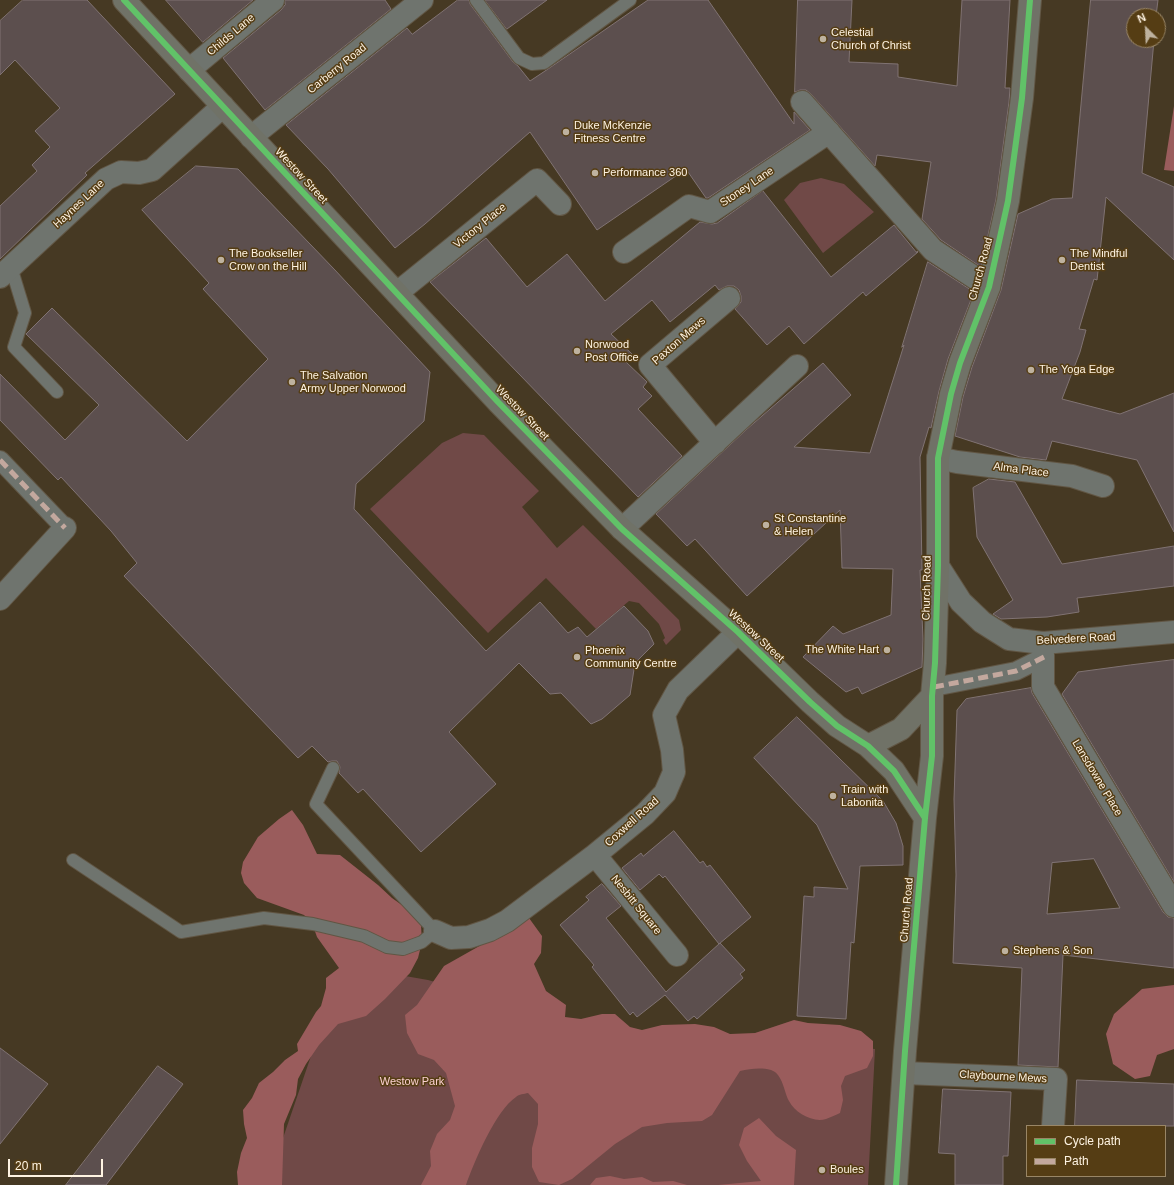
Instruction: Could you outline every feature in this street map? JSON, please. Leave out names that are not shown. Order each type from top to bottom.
[{"type":"main road","name":"Westow Street","points":[[124,0],[397,293],[456,359],[622,529],[738,632],[837,726],[868,746],[894,770],[925,818]]},
{"type":"main road","name":"Church Road","points":[[896,1185],[925,818],[932,756],[938,566],[938,458],[951,394],[960,363],[989,287],[1008,201],[1022,98],[1030,0]]},
{"type":"main road","points":[[868,746],[901,729],[933,692]]},
{"type":"street","name":"Childs Lane","points":[[189,70],[273,0]]},
{"type":"street","name":"Carberry Road","points":[[251,138],[422,0]]},
{"type":"street","points":[[802,102],[933,250],[989,287]]},
{"type":"street","name":"Haynes Lane","points":[[6,272],[106,179],[121,172],[139,173],[152,170],[223,106]]},
{"type":"street","name":"Stoney Lane","points":[[624,252],[689,206],[710,212],[829,132]]},
{"type":"street","name":"Victory Place","points":[[397,293],[537,180],[560,204]]},
{"type":"street","name":"Paxton Mews","points":[[715,443],[650,365],[729,298]]},
{"type":"street","points":[[622,529],[796,366]]},
{"type":"street","name":"Alma Place","points":[[938,458],[957,462],[1072,476],[1103,486]]},
{"type":"street","points":[[0,460],[65,528],[0,599]]},
{"type":"street","name":"Belvedere Road","points":[[938,566],[961,602],[982,622],[1009,639],[1044,650],[1174,632]]},
{"type":"street","name":"Coxwell Road","points":[[435,931],[450,938],[469,937],[490,930],[507,921],[595,855],[646,814],[665,793],[674,772],[672,750],[664,715],[678,690],[738,632]]},
{"type":"street","name":"Belvedere Road","points":[[933,692],[1016,671],[1044,650]]},
{"type":"street","name":"Lansdowne Place","points":[[1044,650],[1043,687],[1174,906]]},
{"type":"street","name":"Nesbitt Square","points":[[595,855],[677,955]]},
{"type":"street","name":"Claybourne Mews","points":[[904,1073],[1056,1080],[1053,1125]]},
{"type":"lane","points":[[476,0],[519,58],[532,64],[544,63],[630,0]]},
{"type":"lane","points":[[6,272],[24,313],[14,347],[57,392]]},
{"type":"lane","points":[[73,860],[181,932],[264,918],[313,924],[364,936],[387,946],[403,949],[422,942],[435,931],[316,804],[333,768]]},
{"type":"green space","points":[[821,178],[844,184],[874,212],[823,253],[784,200],[800,183]]},
{"type":"green space","points":[[463,433],[484,435],[539,491],[522,507],[557,548],[583,525],[679,620],[681,630],[666,645],[663,640],[665,638],[659,624],[639,603],[629,601],[596,629],[546,578],[488,633],[370,509],[442,443]]},
{"type":"green space","name":"Westow Park","points":[[342,965],[428,980],[597,1027],[875,1049],[868,1185],[267,1185]]},
{"type":"shaded area","points":[[1174,106],[1174,171],[1164,170]]},
{"type":"shaded area","points":[[292,810],[303,825],[317,854],[340,855],[392,898],[413,913],[421,925],[422,942],[418,958],[410,973],[366,1016],[338,1024],[319,1045],[306,1064],[298,1079],[296,1095],[284,1124],[282,1185],[238,1185],[237,1172],[241,1153],[247,1138],[243,1110],[252,1098],[259,1083],[285,1060],[298,1051],[297,1044],[321,1006],[326,988],[326,978],[339,968],[317,937],[312,923],[304,915],[257,898],[244,883],[241,873],[243,862],[258,837]]},
{"type":"shaded area","points":[[529,918],[542,936],[541,953],[534,964],[546,991],[566,1005],[565,1017],[581,1019],[602,1014],[615,1014],[630,1027],[642,1030],[662,1025],[695,1024],[714,1027],[730,1034],[755,1033],[794,1020],[808,1023],[840,1025],[861,1031],[873,1041],[873,1056],[867,1068],[845,1076],[841,1086],[843,1100],[840,1113],[832,1117],[816,1120],[800,1113],[789,1101],[781,1079],[771,1070],[759,1068],[740,1071],[712,1115],[702,1121],[667,1123],[642,1127],[615,1144],[572,1179],[559,1185],[539,1182],[532,1167],[532,1148],[538,1124],[538,1104],[528,1093],[520,1095],[508,1104],[486,1137],[466,1185],[421,1185],[431,1166],[430,1151],[437,1134],[450,1120],[455,1106],[446,1073],[434,1060],[418,1054],[407,1033],[405,1015],[417,1005],[444,966]]},
{"type":"shaded area","points":[[1174,985],[1174,1049],[1157,1055],[1150,1076],[1135,1079],[1113,1064],[1106,1034],[1114,1014],[1142,989]]},
{"type":"shaded area","points":[[759,1118],[776,1136],[796,1150],[794,1185],[718,1185],[761,1181],[747,1161],[739,1145],[744,1128]]},
{"type":"shaded area","points":[[610,1176],[624,1179],[642,1177],[653,1182],[673,1181],[687,1185],[590,1185],[596,1178]]},
{"type":"building","points":[[23,0],[87,0],[175,94],[85,173],[87,175],[0,259],[0,206],[37,171],[32,165],[50,147],[35,131],[60,108],[15,60],[0,75],[0,21]]},
{"type":"building","points":[[166,0],[253,0],[203,42]]},
{"type":"building","points":[[285,0],[385,0],[391,9],[265,110],[223,58],[281,10],[285,5]]},
{"type":"building","points":[[458,0],[469,0],[470,4],[513,62],[530,81],[648,0],[708,0],[794,124],[794,112],[810,130],[708,198],[706,198],[686,169],[597,230],[530,132],[425,224],[395,248],[328,169],[286,125],[407,28],[412,34]]},
{"type":"building","points":[[485,0],[547,0],[507,29]]},
{"type":"building","points":[[798,0],[852,0],[849,62],[898,64],[898,77],[957,86],[962,0],[1010,0],[1005,88],[1010,88],[1009,102],[996,199],[981,267],[941,240],[922,219],[931,162],[877,155],[875,166],[811,94],[806,90],[795,92]]},
{"type":"building","points":[[1091,0],[1158,0],[1157,8],[1126,8],[1126,48],[1153,48],[1142,173],[1174,187],[1174,260],[1106,197],[1097,280],[1094,279],[1079,329],[1086,330],[1080,352],[1062,399],[1120,414],[1174,393],[1174,532],[1137,460],[1052,441],[1046,460],[1020,457],[955,436],[963,397],[972,367],[1001,290],[1018,214],[1052,199],[1072,198]]},
{"type":"building","points":[[196,166],[238,169],[430,372],[424,421],[356,484],[354,509],[486,651],[540,602],[568,633],[578,627],[587,637],[624,606],[648,631],[654,644],[635,663],[630,695],[602,719],[591,724],[561,693],[550,694],[519,663],[449,732],[496,784],[421,852],[363,789],[358,793],[339,773],[340,767],[337,761],[328,762],[312,746],[298,758],[124,576],[137,563],[111,531],[61,477],[58,480],[0,420],[0,374],[65,440],[99,405],[26,334],[52,308],[187,441],[268,359],[203,289],[209,283],[142,210]]},
{"type":"building","points":[[763,191],[831,277],[894,225],[917,253],[866,296],[863,292],[804,344],[789,326],[767,345],[735,309],[741,302],[739,290],[734,286],[727,286],[719,290],[715,285],[670,322],[652,300],[611,334],[632,354],[626,362],[647,382],[643,387],[652,396],[638,409],[682,456],[638,497],[430,282],[486,238],[527,287],[567,254],[605,301],[700,222],[712,224],[717,223]]},
{"type":"building","points":[[928,262],[974,292],[948,359],[931,428],[929,427],[920,457],[922,570],[920,570],[923,639],[922,667],[862,694],[858,687],[846,692],[803,657],[833,626],[843,634],[891,615],[893,569],[842,568],[840,510],[747,596],[695,539],[687,546],[656,514],[747,429],[823,363],[851,395],[794,447],[870,453]]},
{"type":"building","points":[[989,479],[1015,482],[1062,564],[1174,546],[1174,586],[1077,598],[1079,612],[1047,617],[1001,619],[993,614],[1013,600],[977,537],[973,488]]},
{"type":"building","points":[[1174,660],[1174,882],[1062,694],[1078,672]]},
{"type":"building","points":[[1031,688],[1032,693],[1163,912],[1168,917],[1174,918],[1174,968],[1063,955],[1058,1067],[1018,1065],[1022,968],[953,963],[956,875],[954,799],[957,710],[966,699]],"holes":[[[1094,859],[1120,908],[1047,914],[1052,863]]]},
{"type":"building","points":[[797,717],[883,801],[896,823],[903,846],[903,865],[860,866],[854,943],[851,942],[846,1019],[797,1016],[804,896],[814,897],[814,887],[848,889],[817,825],[754,758]]},
{"type":"building","points":[[674,831],[700,863],[703,861],[707,867],[710,865],[751,917],[719,944],[665,876],[663,878],[659,874],[640,890],[622,868],[641,853],[643,856]]},
{"type":"building","points":[[602,884],[621,906],[606,918],[666,992],[720,943],[745,970],[740,974],[743,978],[697,1019],[694,1016],[688,1021],[665,995],[637,1017],[633,1012],[630,1015],[592,967],[594,965],[560,925],[589,900],[586,897]]},
{"type":"building","points":[[0,1048],[48,1084],[0,1144]]},
{"type":"building","points":[[158,1066],[183,1084],[106,1185],[66,1185]]},
{"type":"building","points":[[1077,1080],[1174,1084],[1174,1126],[1075,1125]]},
{"type":"building","points":[[943,1089],[1011,1092],[1008,1156],[1003,1156],[1003,1185],[955,1185],[955,1154],[939,1153]]},
{"type":"marked path","points":[[0,460],[65,528]]},
{"type":"marked path","points":[[934,687],[1016,671],[1044,657]]},
{"type":"cycle path","points":[[124,0],[498,402],[622,529],[738,632],[837,726],[868,746],[894,771],[925,818]]},
{"type":"cycle path","points":[[896,1185],[905,1051],[925,818],[932,756],[932,696],[935,663],[938,566],[938,458],[951,394],[960,363],[989,287],[1008,201],[1022,98],[1030,0]]},
{"type":"place","name":"Celestial Church of Christ","points":[[823,39]]},
{"type":"place","name":"Duke McKenzie Fitness Centre","points":[[566,132]]},
{"type":"place","name":"Performance 360","points":[[595,173]]},
{"type":"place","name":"The Bookseller Crow on the Hill","points":[[221,260]]},
{"type":"place","name":"The Mindful Dentist","points":[[1062,260]]},
{"type":"place","name":"Norwood Post Office","points":[[577,351]]},
{"type":"place","name":"The Yoga Edge","points":[[1031,370]]},
{"type":"place","name":"The Salvation Army Upper Norwood","points":[[292,382]]},
{"type":"place","name":"St Constantine & Helen","points":[[766,525]]},
{"type":"place","name":"The White Hart","points":[[887,650]]},
{"type":"place","name":"Phoenix Community Centre","points":[[577,657]]},
{"type":"place","name":"Train with Labonita","points":[[833,796]]},
{"type":"place","name":"Stephens & Son","points":[[1005,951]]},
{"type":"place","name":"Boules","points":[[822,1170]]}]
